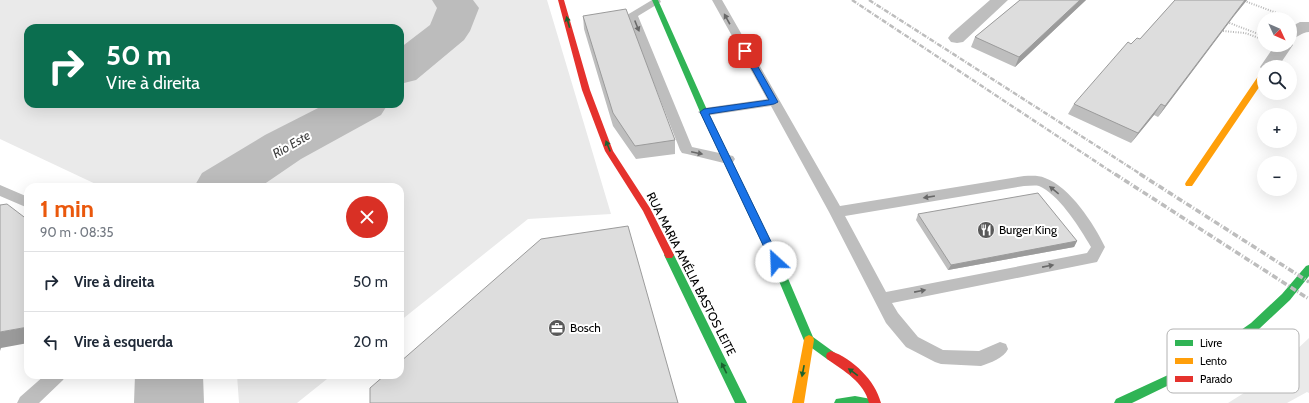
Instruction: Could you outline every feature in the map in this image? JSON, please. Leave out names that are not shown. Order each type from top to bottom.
[{"type":"main road","name":"RUA MARIA AMÉLIA BASTOS LEITE","points":[[562,0],[586,90],[610,151],[647,210],[741,403]]},
{"type":"main road","points":[[655,1],[704,112],[728,159],[776,262],[809,340],[858,375],[868,385],[874,395],[875,403]]},
{"type":"main road","points":[[1189,184],[1257,84]]},
{"type":"main road","points":[[1251,329],[1281,302],[1309,269]]},
{"type":"main road","points":[[798,403],[809,340]]},
{"type":"main road","points":[[1120,403],[1167,381]]},
{"type":"main road","points":[[840,403],[855,401],[867,403]]},
{"type":"street","points":[[957,38],[1000,0]]},
{"type":"street","points":[[1297,30],[1300,27],[1309,27]]},
{"type":"lane","points":[[717,0],[836,212],[892,318],[912,342],[941,357],[981,359],[1000,349]]},
{"type":"lane","points":[[655,1],[632,15],[687,150],[728,159]]},
{"type":"lane","points":[[704,112],[774,102]]},
{"type":"lane","points":[[836,212],[1024,181],[1040,181],[1056,190],[1094,236],[1098,247],[1092,258],[882,299]]},
{"type":"lane","points":[[0,190],[24,201]]},
{"type":"lane","points":[[26,403],[53,379]]},
{"type":"path","points":[[1242,0],[1274,12]]},
{"type":"path","points":[[1223,21],[1257,33]]},
{"type":"path","points":[[1223,31],[1245,33],[1257,37]]},
{"type":"shaded area","points":[[0,0],[547,0],[611,214],[528,219],[404,318],[404,183],[94,183],[0,139]]},
{"type":"shaded area","points":[[1309,338],[1309,393],[1307,392],[1287,403],[1228,403],[1244,393],[1299,393],[1299,347]]},
{"type":"shaded area","points":[[237,379],[327,379],[297,403],[239,403]]},
{"type":"building","points":[[1020,0],[1080,0],[1019,57],[975,37]]},
{"type":"building","points":[[1175,0],[1245,0],[1165,106],[1161,104],[1138,133],[1074,104],[1128,42],[1131,44],[1137,38],[1140,39]]},
{"type":"building","points":[[626,9],[675,140],[635,146],[613,113],[583,16]]},
{"type":"building","points":[[1038,193],[1077,241],[951,265],[918,214]]},
{"type":"building","points":[[7,204],[24,217],[24,328],[0,332],[0,205]]},
{"type":"building","name":"Bosch","points":[[628,226],[678,403],[370,403],[370,388],[380,379],[404,379],[404,359],[541,239]]},
{"type":"waterway","name":"Rio Este","points":[[404,67],[449,31],[458,8],[452,0]]},
{"type":"waterway","name":"Rio Este","points":[[227,183],[283,147],[356,108]]},
{"type":"waterway","name":"Rio Este","points":[[169,379],[169,403]]},
{"type":"railway","points":[[852,0],[1116,175]]},
{"type":"railway","points":[[869,0],[1142,175]]},
{"type":"railway","points":[[1115,174],[1309,299]]},
{"type":"railway","points":[[1140,174],[1309,282]]},
{"type":"traffic: fast","points":[[655,0],[704,112],[776,262],[809,340],[831,356]]},
{"type":"traffic: fast","points":[[669,255],[741,403]]},
{"type":"traffic: fast","points":[[1251,329],[1286,297],[1309,269]]},
{"type":"traffic: fast","points":[[1120,403],[1167,381]]},
{"type":"traffic: fast","points":[[840,403],[855,401],[867,403]]},
{"type":"traffic: slow","points":[[1189,184],[1257,84]]},
{"type":"traffic: slow","points":[[798,403],[809,340]]},
{"type":"traffic: jam","points":[[561,0],[586,90],[609,151],[647,210],[669,255]]},
{"type":"traffic: jam","points":[[831,356],[852,370],[864,381],[873,395],[875,403]]},
{"type":"place","name":"Burger King","points":[[986,230]]},
{"type":"place","name":"Bosch","points":[[557,328]]},
{"type":"route","points":[[745,51],[774,102],[704,112],[728,159],[776,262]]}]
